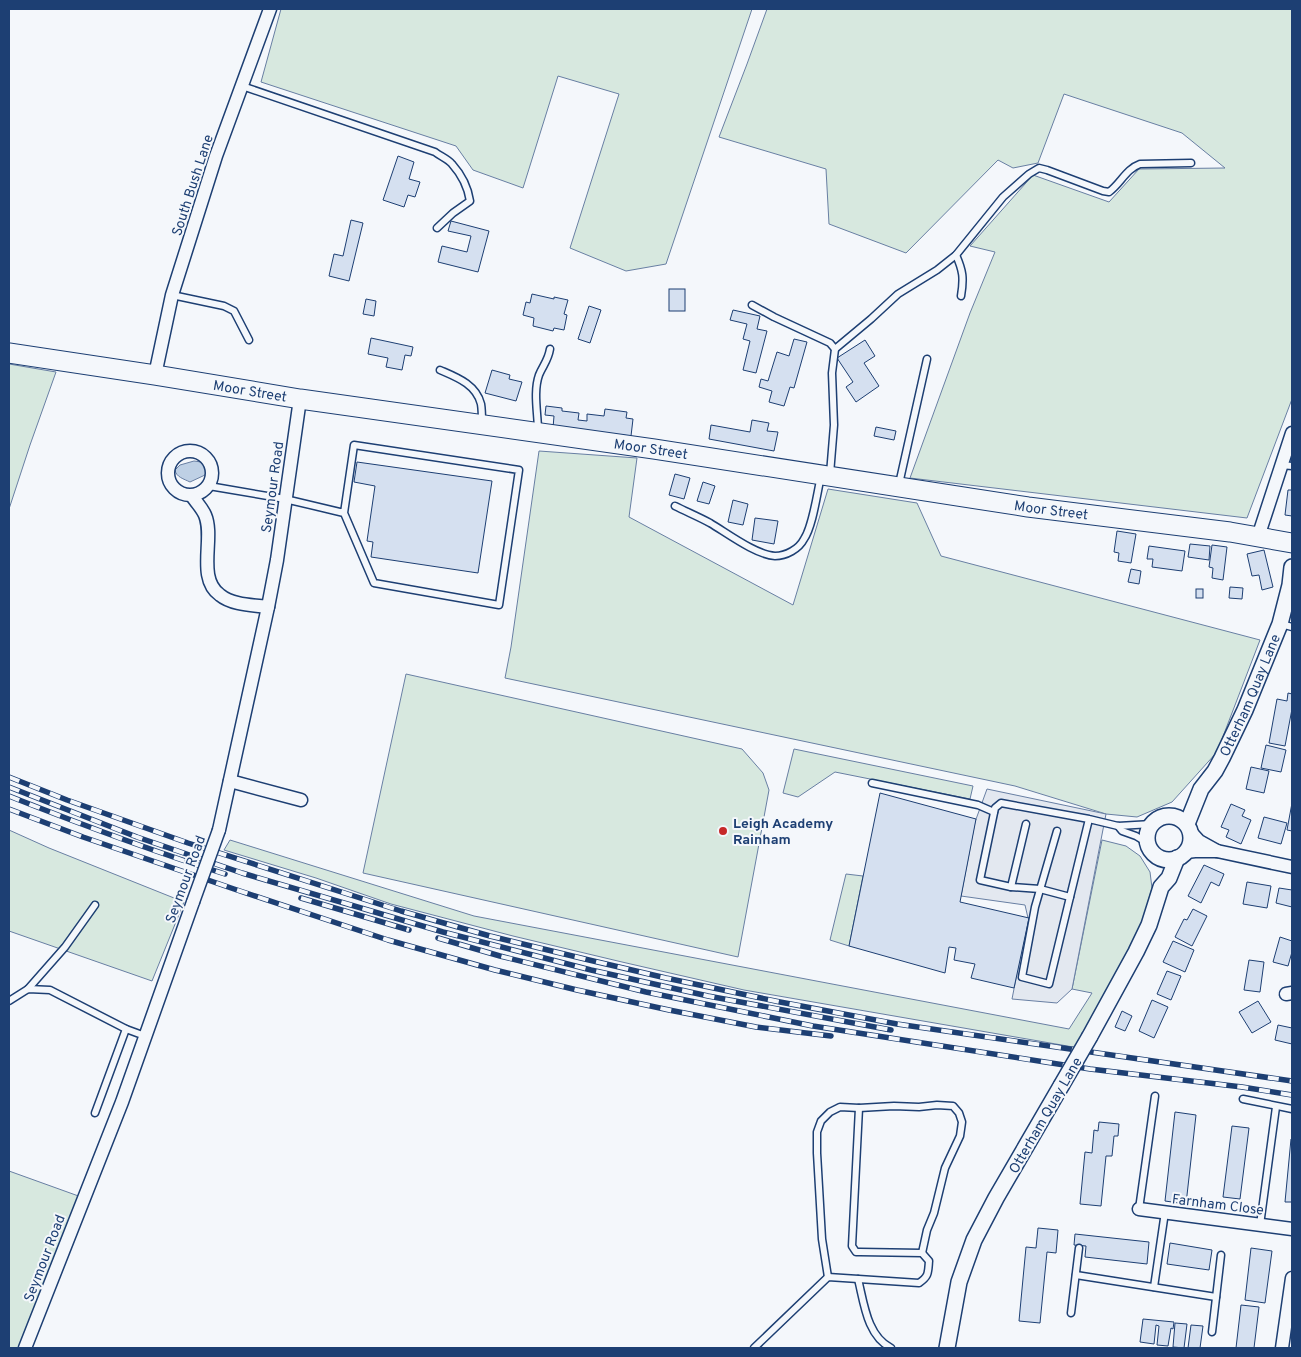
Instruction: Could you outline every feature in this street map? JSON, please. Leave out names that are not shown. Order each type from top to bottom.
[{"type":"main road","name":"Moor Street","points":[[9,353],[300,399],[826,475],[1028,508],[1258,536],[1292,543]]},
{"type":"street","name":"South Bush Lane","points":[[155,375],[172,295],[216,156],[270,9]]},
{"type":"street","name":"Seymour Road","points":[[25,1348],[122,1102],[219,830],[268,607],[300,399]]},
{"type":"street","points":[[1258,536],[1287,465],[1292,433]]},
{"type":"street","points":[[182,452],[200,453],[207,459],[212,468],[213,473],[209,486],[206,490],[192,496],[179,493],[169,482],[167,473],[169,464],[177,454],[182,452]]},
{"type":"street","points":[[192,496],[205,515],[208,534],[207,573],[212,585],[219,595],[232,601],[268,607]]},
{"type":"street","name":"Otterham Quay Lane","points":[[1161,887],[1148,832],[1158,821],[1201,790],[1215,771],[1286,626],[1292,568]]},
{"type":"street","points":[[230,781],[301,800]]},
{"type":"street","name":"Otterham Quay Lane","points":[[947,1348],[958,1282],[974,1240],[1010,1173],[1113,995],[1145,934],[1161,887],[1169,878],[1190,844],[1188,827],[1201,790]]},
{"type":"street","points":[[1158,821],[1176,816],[1184,821],[1199,840],[1216,851]]},
{"type":"street","points":[[1153,851],[1167,860],[1191,851],[1216,851],[1292,867]]},
{"type":"street","name":"Farnham Close","points":[[1139,1209],[1292,1229]]},
{"type":"street","points":[[1282,1348],[1292,1278]]},
{"type":"lane","points":[[242,86],[435,152],[451,162],[469,192],[470,201],[437,228]]},
{"type":"lane","points":[[676,506],[764,553],[776,556],[797,548],[809,530],[826,475],[834,425],[832,373],[835,349],[871,320],[898,294],[937,270],[956,255],[1003,197],[1029,174],[1039,168],[1109,192],[1130,170],[1140,164],[1191,163]]},
{"type":"lane","points":[[956,255],[964,281],[961,296]]},
{"type":"lane","points":[[172,295],[224,306],[234,311],[249,340]]},
{"type":"lane","points":[[752,304],[774,317],[830,343],[835,349]]},
{"type":"lane","points":[[538,432],[537,390],[539,376],[549,359],[550,350]]},
{"type":"lane","points":[[899,488],[926,359]]},
{"type":"lane","points":[[440,370],[464,380],[474,390],[482,406],[482,425]]},
{"type":"lane","points":[[354,445],[519,470],[500,605],[374,583],[344,513],[354,445]]},
{"type":"lane","points":[[209,486],[286,499],[344,513]]},
{"type":"lane","points":[[872,783],[978,806],[994,812]]},
{"type":"lane","points":[[1070,897],[1040,889],[1011,887],[980,880],[995,808],[1001,803],[1118,826],[1158,821]]},
{"type":"lane","points":[[1056,831],[1035,907],[1022,977],[1049,984],[1089,819]]},
{"type":"lane","points":[[1011,887],[1026,824]]},
{"type":"lane","points":[[1118,826],[1122,831],[1136,836],[1153,851]]},
{"type":"lane","points":[[9,1001],[28,989],[65,947],[95,906]]},
{"type":"lane","points":[[28,989],[50,990],[126,1029],[145,1036]]},
{"type":"lane","points":[[95,1112],[126,1029]]},
{"type":"lane","points":[[1139,1209],[1155,1096]]},
{"type":"lane","points":[[1243,1100],[1292,1109]]},
{"type":"lane","points":[[828,1277],[822,1239],[816,1153],[817,1132],[821,1121],[830,1112],[840,1107],[918,1107],[938,1105],[953,1106],[959,1113],[962,1122],[960,1136],[944,1168],[934,1213],[927,1230],[922,1253]]},
{"type":"lane","points":[[1260,1225],[1276,1106]]},
{"type":"lane","points":[[754,1348],[828,1277],[919,1283],[925,1279],[928,1273],[929,1261],[922,1253],[856,1252],[852,1246],[859,1108]]},
{"type":"lane","points":[[1154,1287],[1165,1212]]},
{"type":"lane","points":[[1071,1313],[1079,1248]]},
{"type":"lane","points":[[1212,1332],[1221,1255]]},
{"type":"lane","points":[[1076,1275],[1216,1297]]},
{"type":"lane","points":[[858,1279],[869,1321],[875,1334],[891,1348]]},
{"type":"shaded area","points":[[281,9],[752,9],[666,264],[626,271],[570,248],[619,94],[558,76],[523,188],[473,170],[456,146],[261,82]]},
{"type":"shaded area","points":[[767,9],[1292,9],[1292,399],[1247,518],[910,478],[970,313],[995,252],[970,246],[1033,175],[1109,202],[1139,169],[1225,168],[1182,133],[1064,94],[1038,163],[1013,168],[998,160],[906,253],[829,224],[826,169],[719,137]]},
{"type":"shaded area","points":[[9,364],[56,372],[9,509]]},
{"type":"shaded area","points":[[539,451],[637,458],[629,517],[793,605],[828,489],[917,503],[941,556],[1260,640],[1217,752],[1172,802],[1137,817],[1106,814],[1015,786],[505,678]]},
{"type":"shaded area","points":[[406,674],[742,749],[763,773],[769,790],[738,957],[363,873]]},
{"type":"shaded area","points":[[794,749],[973,786],[970,799],[835,772],[798,797],[783,793]]},
{"type":"shaded area","points":[[987,789],[1106,814],[1072,989],[1057,1003],[1012,999],[1028,918],[1025,905],[961,896],[975,822]]},
{"type":"shaded area","points":[[9,830],[184,902],[152,981],[9,931]]},
{"type":"shaded area","points":[[230,840],[474,916],[1069,1029],[1092,993],[1072,989],[1102,840],[1126,846],[1140,856],[1150,872],[1152,888],[1139,933],[1079,1048],[744,990],[513,936],[391,904],[316,878],[224,850]]},
{"type":"shaded area","points":[[846,874],[863,876],[849,946],[830,940]]},
{"type":"shaded area","points":[[9,1171],[84,1198],[31,1348],[9,1348]]},
{"type":"water","points":[[194,461],[201,462],[207,467],[205,475],[190,482],[177,474],[175,470],[180,465]]},
{"type":"building","points":[[398,156],[414,162],[409,179],[420,182],[415,197],[408,195],[404,207],[383,200]]},
{"type":"building","points":[[351,220],[363,223],[349,281],[329,276],[334,254],[343,256]]},
{"type":"building","points":[[451,221],[489,231],[478,272],[438,262],[442,246],[467,252],[471,236],[448,231]]},
{"type":"building","points":[[669,289],[685,289],[685,311],[669,311]]},
{"type":"building","points":[[532,294],[568,300],[564,314],[567,315],[564,330],[554,328],[553,331],[533,326],[534,318],[523,315],[526,302],[530,303]]},
{"type":"building","points":[[366,299],[376,301],[374,316],[363,314]]},
{"type":"building","points":[[589,306],[601,310],[590,343],[578,339]]},
{"type":"building","points":[[733,310],[760,316],[757,329],[767,331],[756,373],[743,370],[750,341],[743,339],[747,324],[730,320]]},
{"type":"building","points":[[371,338],[413,347],[411,356],[405,355],[402,370],[386,367],[388,358],[368,354]]},
{"type":"building","points":[[794,339],[807,342],[794,388],[790,387],[784,406],[769,402],[772,391],[759,387],[761,379],[768,381],[777,352],[789,356]]},
{"type":"building","points":[[865,340],[875,356],[864,363],[879,386],[856,402],[846,387],[853,382],[837,358]]},
{"type":"building","points":[[492,370],[510,375],[509,379],[522,382],[516,401],[485,393]]},
{"type":"building","points":[[546,406],[562,408],[562,411],[579,413],[578,420],[587,421],[587,414],[604,416],[605,409],[627,412],[626,418],[633,419],[631,436],[553,428],[554,416],[545,415]]},
{"type":"building","points":[[752,420],[769,423],[767,431],[778,432],[774,451],[709,439],[711,425],[750,432]]},
{"type":"building","points":[[876,427],[896,431],[894,440],[874,436]]},
{"type":"building","points":[[357,462],[492,481],[478,573],[371,557],[373,542],[367,541],[375,486],[354,482]]},
{"type":"building","points":[[675,474],[690,478],[684,499],[669,495]]},
{"type":"building","points":[[703,482],[715,486],[709,504],[697,501]]},
{"type":"building","points":[[1288,490],[1292,490],[1292,516],[1285,515]]},
{"type":"building","points":[[733,500],[748,504],[743,525],[728,522]]},
{"type":"building","points":[[755,518],[778,521],[774,544],[752,540]]},
{"type":"building","points":[[1117,531],[1136,534],[1131,563],[1118,561],[1119,553],[1114,552]]},
{"type":"building","points":[[1190,544],[1210,546],[1209,560],[1188,557]]},
{"type":"building","points":[[1212,545],[1227,547],[1223,580],[1212,578],[1213,568],[1209,567]]},
{"type":"building","points":[[1149,546],[1185,551],[1182,571],[1152,567],[1153,559],[1147,559]]},
{"type":"building","points":[[1264,550],[1273,587],[1262,590],[1259,575],[1252,576],[1247,554]]},
{"type":"building","points":[[1131,569],[1141,571],[1139,584],[1128,582]]},
{"type":"building","points":[[1230,587],[1243,588],[1242,599],[1229,598]]},
{"type":"building","points":[[1196,589],[1203,589],[1203,598],[1196,598]]},
{"type":"building","points":[[1288,693],[1292,694],[1292,709],[1285,746],[1269,743],[1277,699],[1287,701]]},
{"type":"building","points":[[1266,745],[1286,750],[1281,772],[1261,768]]},
{"type":"building","points":[[1251,767],[1269,771],[1264,793],[1246,789]]},
{"type":"building","name":"Leigh Academy Rainham","points":[[880,793],[976,819],[960,902],[1029,918],[1014,988],[971,978],[975,964],[954,960],[956,948],[949,947],[945,973],[849,946]]},
{"type":"building","points":[[1292,803],[1292,831],[1287,830]]},
{"type":"building","points":[[1231,804],[1245,810],[1242,816],[1251,820],[1241,844],[1226,837],[1229,830],[1221,827]]},
{"type":"building","points":[[1264,817],[1287,823],[1281,844],[1258,838]]},
{"type":"building","points":[[1204,865],[1224,874],[1219,886],[1211,882],[1201,903],[1188,896]]},
{"type":"building","points":[[1247,882],[1271,886],[1267,908],[1243,904]]},
{"type":"building","points":[[1279,888],[1292,890],[1292,907],[1276,903]]},
{"type":"building","points":[[1193,909],[1207,916],[1192,946],[1175,937],[1184,919],[1187,920]]},
{"type":"building","points":[[1280,937],[1292,941],[1292,952],[1288,966],[1273,962]]},
{"type":"building","points":[[1173,941],[1194,950],[1185,972],[1163,962]]},
{"type":"building","points":[[1249,960],[1264,962],[1260,992],[1244,990]]},
{"type":"building","points":[[1167,971],[1181,976],[1171,1000],[1157,994]]},
{"type":"building","points":[[1152,1000],[1168,1007],[1154,1038],[1139,1031]]},
{"type":"building","points":[[1258,1001],[1271,1022],[1252,1033],[1239,1012]]},
{"type":"building","points":[[1122,1011],[1132,1016],[1125,1031],[1115,1027]]},
{"type":"building","points":[[1278,1025],[1292,1028],[1292,1044],[1275,1040]]},
{"type":"building","points":[[1175,1112],[1196,1115],[1186,1204],[1165,1201]]},
{"type":"building","points":[[1099,1122],[1119,1124],[1118,1136],[1114,1136],[1112,1156],[1106,1156],[1101,1206],[1080,1204],[1085,1152],[1092,1153],[1094,1130],[1098,1131]]},
{"type":"building","points":[[1232,1126],[1249,1128],[1240,1199],[1223,1197]]},
{"type":"building","points":[[1291,1139],[1292,1202],[1285,1202]]},
{"type":"building","points":[[1038,1228],[1058,1230],[1056,1253],[1047,1252],[1040,1323],[1019,1321],[1026,1247],[1036,1248]]},
{"type":"building","points":[[1075,1234],[1149,1242],[1147,1264],[1085,1257],[1086,1246],[1074,1245]]},
{"type":"building","points":[[1170,1243],[1212,1250],[1209,1270],[1167,1264]]},
{"type":"building","points":[[1251,1248],[1272,1251],[1265,1303],[1245,1300]]},
{"type":"building","points":[[1241,1305],[1259,1307],[1254,1348],[1236,1348]]},
{"type":"building","points":[[1143,1319],[1174,1322],[1168,1346],[1157,1345],[1159,1326],[1156,1325],[1154,1344],[1140,1342]]},
{"type":"building","points":[[1175,1323],[1187,1324],[1184,1348],[1173,1347]]},
{"type":"building","points":[[1191,1325],[1203,1326],[1200,1348],[1188,1348]]},
{"type":"railway","points":[[9,777],[67,800],[188,843],[401,911],[490,936],[589,960],[780,1002],[897,1024],[1292,1081]]},
{"type":"railway","points":[[9,787],[137,837],[242,873],[443,932],[591,970],[708,996],[891,1030]]},
{"type":"railway","points":[[9,796],[116,837],[225,874]]},
{"type":"railway","points":[[9,809],[83,837],[234,889],[388,940],[495,970],[669,1010],[756,1027],[831,1036]]},
{"type":"railway","points":[[301,898],[409,930]]},
{"type":"railway","points":[[438,938],[500,956],[646,992],[813,1026],[1090,1069],[1242,1087],[1292,1095]]},
{"type":"place","name":"Leigh Academy Rainham","points":[[723,831]]}]
